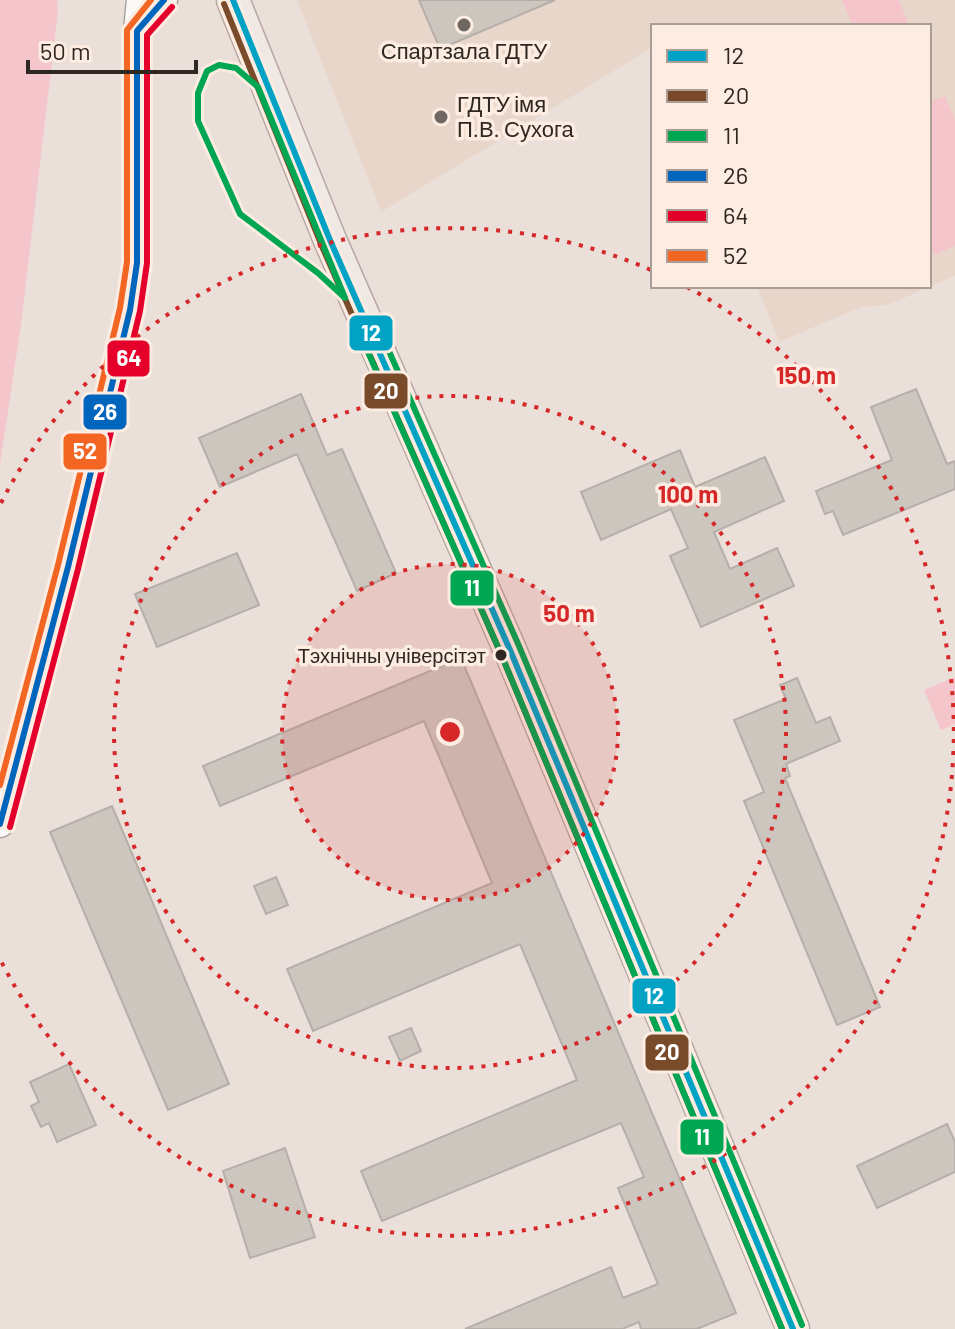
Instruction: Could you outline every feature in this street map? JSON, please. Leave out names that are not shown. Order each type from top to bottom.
[{"type":"main road","points":[[233,0],[330,240],[510,650],[793,1329]]},
{"type":"street","points":[[0,824],[68,567],[130,310],[137,263],[137,31],[140,0]]},
{"type":"street","points":[[137,31],[164,0]]},
{"type":"shaded area","points":[[0,0],[57,0],[58,11],[21,325],[0,464]]},
{"type":"shaded area","name":"ГДТУ імя П.В. Сухога","points":[[297,0],[955,0],[955,276],[931,286],[931,24],[651,24],[651,48],[381,212]]},
{"type":"shaded area","points":[[842,0],[899,0],[908,24],[852,24]]},
{"type":"shaded area","points":[[945,96],[955,120],[955,246],[934,255],[931,247],[931,101]]},
{"type":"shaded area","name":"ГДТУ імя П.В. Сухога","points":[[758,288],[927,288],[887,305],[861,307],[779,342]]},
{"type":"shaded area","points":[[955,677],[955,724],[941,730],[924,690]]},
{"type":"building","name":"Спартзала ГДТУ","points":[[419,0],[555,0],[440,49]]},
{"type":"building","points":[[916,389],[947,464],[955,461],[955,489],[843,535],[833,511],[825,514],[816,491],[892,460],[871,407]]},
{"type":"building","points":[[301,394],[327,455],[342,449],[396,573],[357,591],[297,454],[220,487],[199,438]]},
{"type":"building","points":[[680,450],[695,487],[765,457],[784,501],[714,532],[730,569],[777,548],[794,586],[701,627],[670,556],[688,548],[671,509],[601,540],[581,492]]},
{"type":"building","points":[[237,553],[259,605],[157,647],[135,594]]},
{"type":"building","points":[[461,658],[736,1313],[697,1329],[641,1329],[639,1322],[622,1329],[465,1329],[611,1267],[623,1298],[658,1284],[618,1188],[644,1177],[621,1123],[382,1221],[361,1171],[577,1080],[520,944],[313,1031],[287,969],[492,883],[424,721],[220,806],[203,766]]},
{"type":"building","points":[[797,678],[816,723],[830,717],[840,741],[786,764],[790,776],[785,778],[880,1007],[837,1025],[744,801],[764,792],[734,720],[786,699],[780,685]]},
{"type":"building","points":[[112,806],[229,1084],[168,1110],[50,832]]},
{"type":"building","points":[[276,877],[288,905],[266,914],[254,886]]},
{"type":"building","points":[[411,1028],[421,1051],[400,1061],[389,1037]]},
{"type":"building","points":[[69,1064],[96,1125],[57,1142],[49,1123],[41,1127],[31,1106],[39,1102],[30,1082]]},
{"type":"building","points":[[947,1124],[955,1142],[955,1172],[877,1208],[857,1166]]},
{"type":"building","points":[[285,1148],[315,1237],[250,1258],[223,1171]]},
{"type":"transit line","name":"52","points":[[0,785],[58,565],[120,308],[127,262],[127,30],[151,0]]},
{"type":"transit line","name":"26","points":[[0,824],[68,567],[130,310],[137,263],[137,31],[164,0]]},
{"type":"transit line","name":"12","points":[[233,0],[330,240],[510,650],[793,1329]]},
{"type":"transit line","name":"20","points":[[224,4],[321,244],[501,654],[782,1329]]},
{"type":"transit line","name":"64","points":[[10,827],[78,569],[140,311],[147,263],[147,35],[172,7]]},
{"type":"transit line","name":"11","points":[[219,65],[236,68],[258,87],[345,298],[318,273],[240,214],[198,121],[198,93],[207,71],[219,65]]},
{"type":"transit line","name":"11","points":[[381,333],[519,646],[802,1325]]},
{"type":"transit line","name":"11","points":[[364,343],[501,654],[782,1329]]},
{"type":"place","name":"Спартзала ГДТУ","points":[[464,25]]},
{"type":"place","name":"ГДТУ імя П.В. Сухога","points":[[441,117]]},
{"type":"place","name":"Тэхнічны універсітэт","points":[[501,655]]}]
